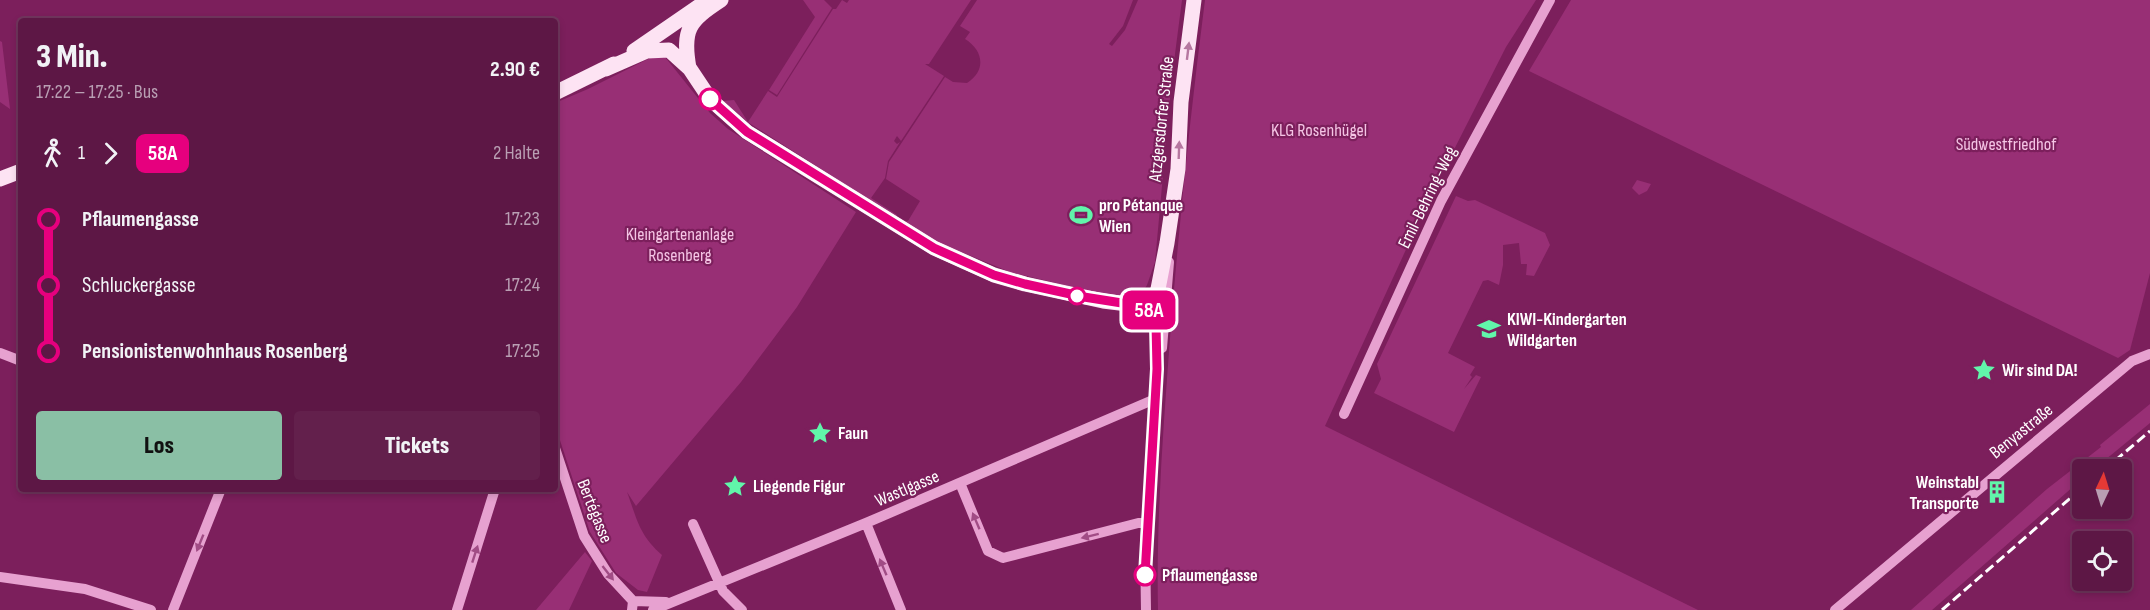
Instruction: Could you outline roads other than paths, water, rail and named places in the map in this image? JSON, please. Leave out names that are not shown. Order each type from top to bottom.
[{"type":"main road","points":[[606,69],[708,0]]},
{"type":"main road","points":[[690,69],[686,49],[688,28],[694,19],[721,0]]},
{"type":"main road","name":"Atzgersdorfer Straße","points":[[1144,306],[1153,300],[1158,289],[1167,243],[1178,169],[1181,102],[1194,0]]},
{"type":"main road","points":[[558,92],[647,51],[669,50],[690,69],[710,99],[747,132],[934,248],[994,275],[1025,284],[1103,301],[1144,306]]},
{"type":"main road","points":[[0,179],[18,174]]},
{"type":"street","name":"Emil-Behring-Weg","points":[[1344,414],[1441,201],[1550,0]]},
{"type":"street","name":"Atzgersdorfer Straße","points":[[1157,369],[1162,355],[1166,316],[1169,255],[1167,243]]},
{"type":"street","name":"Atzgersdorfer Straße","points":[[1144,306],[1149,309],[1156,324],[1157,369],[1146,521],[1146,610]]},
{"type":"street","points":[[0,353],[18,360]]},
{"type":"street","name":"Benyastraße","points":[[1834,610],[2132,361],[2150,354]]},
{"type":"street","name":"Wastlgasse","points":[[653,610],[866,523],[1155,399]]},
{"type":"street","name":"Bertégasse","points":[[558,457],[584,536],[632,606]]},
{"type":"street","points":[[960,483],[988,551],[1003,558],[1146,521]]},
{"type":"street","points":[[173,610],[220,492]]},
{"type":"street","points":[[457,610],[494,492]]},
{"type":"street","points":[[866,523],[901,610]]},
{"type":"street","points":[[693,524],[718,583],[727,597],[742,610]]},
{"type":"street","points":[[0,577],[85,590],[151,610]]},
{"type":"street","name":"Wastlgasse","points":[[632,606],[669,602]]},
{"type":"railway","points":[[2117,459],[2150,431]]},
{"type":"railway","points":[[1942,610],[2072,497]]},
{"type":"place","name":"pro Pétanque Wien","points":[[1081,215]]},
{"type":"place","name":"KIWI-Kindergarten Wildgarten","points":[[1489,329]]},
{"type":"place","name":"Wir sind DA!","points":[[1984,370]]},
{"type":"place","name":"Faun","points":[[820,433]]},
{"type":"place","name":"Liegende Figur","points":[[735,486]]},
{"type":"place","name":"Weinstabl Transporte","points":[[1997,492]]},
{"type":"place","name":"Pflaumengasse","points":[[1145,575]]},
{"type":"park label","name":"KLG Rosenhügel","points":[[1319,130]]},
{"type":"park label","name":"Südwestfriedhof","points":[[2006,144]]},
{"type":"park label","name":"Kleingartenanlage Rosenberg","points":[[680,244]]}]
